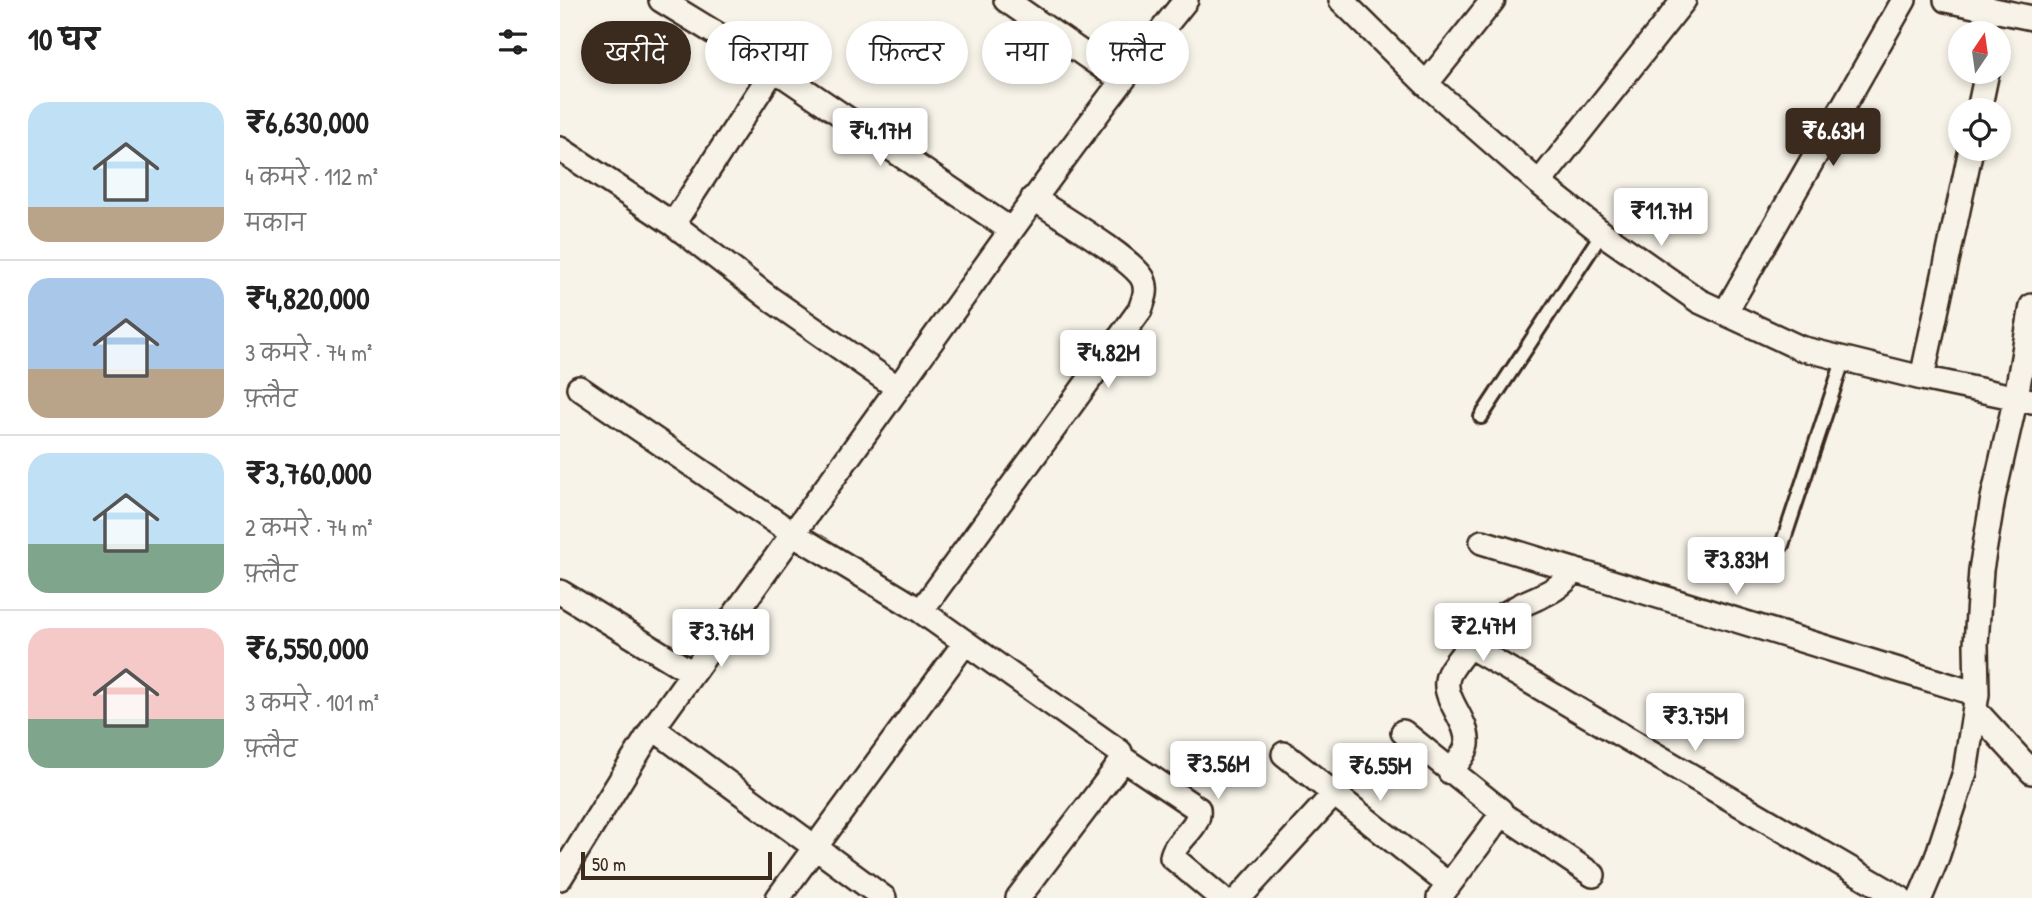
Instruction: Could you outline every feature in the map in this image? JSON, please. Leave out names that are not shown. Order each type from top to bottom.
[{"type":"street","points":[[661,0],[705,27]]},
{"type":"street","points":[[1006,0],[1086,56]]},
{"type":"street","points":[[1169,21],[1186,0]]},
{"type":"street","points":[[1341,0],[1426,84],[1539,183],[1602,233],[1699,301],[1800,348],[1922,378],[2024,399]]},
{"type":"street","points":[[1426,84],[1493,0]]},
{"type":"street","points":[[1539,183],[1684,0]]},
{"type":"street","points":[[1725,313],[1903,0]]},
{"type":"street","points":[[1946,0],[1996,21]]},
{"type":"street","points":[[2006,21],[2032,18]]},
{"type":"street","points":[[673,224],[764,84]]},
{"type":"street","points":[[796,84],[1011,230]]},
{"type":"street","points":[[560,878],[653,727],[691,672],[1118,84]]},
{"type":"street","points":[[560,149],[673,224],[772,300],[898,388]]},
{"type":"street","points":[[1922,378],[1968,161]]},
{"type":"street","points":[[921,611],[1140,310],[1146,295],[1143,279],[1130,264],[1033,198]]},
{"type":"street","points":[[1920,898],[1936,860],[1965,772],[1976,702],[1976,644],[1981,570],[1993,498],[2024,399],[2032,306]]},
{"type":"street","points":[[579,388],[792,533],[921,611],[1118,750],[1122,758],[1198,809],[1199,815],[1195,823],[1175,847],[1172,857],[1221,898]]},
{"type":"street","points":[[1482,542],[1976,702],[2032,772]]},
{"type":"street","points":[[1450,772],[1464,753],[1467,744],[1460,714],[1448,695],[1446,684],[1449,672],[1491,624],[1512,609],[1545,596],[1563,585],[1574,570]]},
{"type":"street","points":[[560,592],[691,672]]},
{"type":"street","points":[[778,898],[965,643]]},
{"type":"street","points":[[1469,646],[1900,898]]},
{"type":"street","points":[[653,727],[884,898]]},
{"type":"street","points":[[1403,733],[1490,801],[1500,813],[1593,875]]},
{"type":"street","points":[[1284,754],[1334,794],[1444,892],[1500,813]]},
{"type":"street","points":[[1018,898],[1122,758]]},
{"type":"street","points":[[1239,898],[1334,794]]},
{"type":"lane","points":[[1481,416],[1602,233]]},
{"type":"lane","points":[[1782,545],[1844,358]]}]
